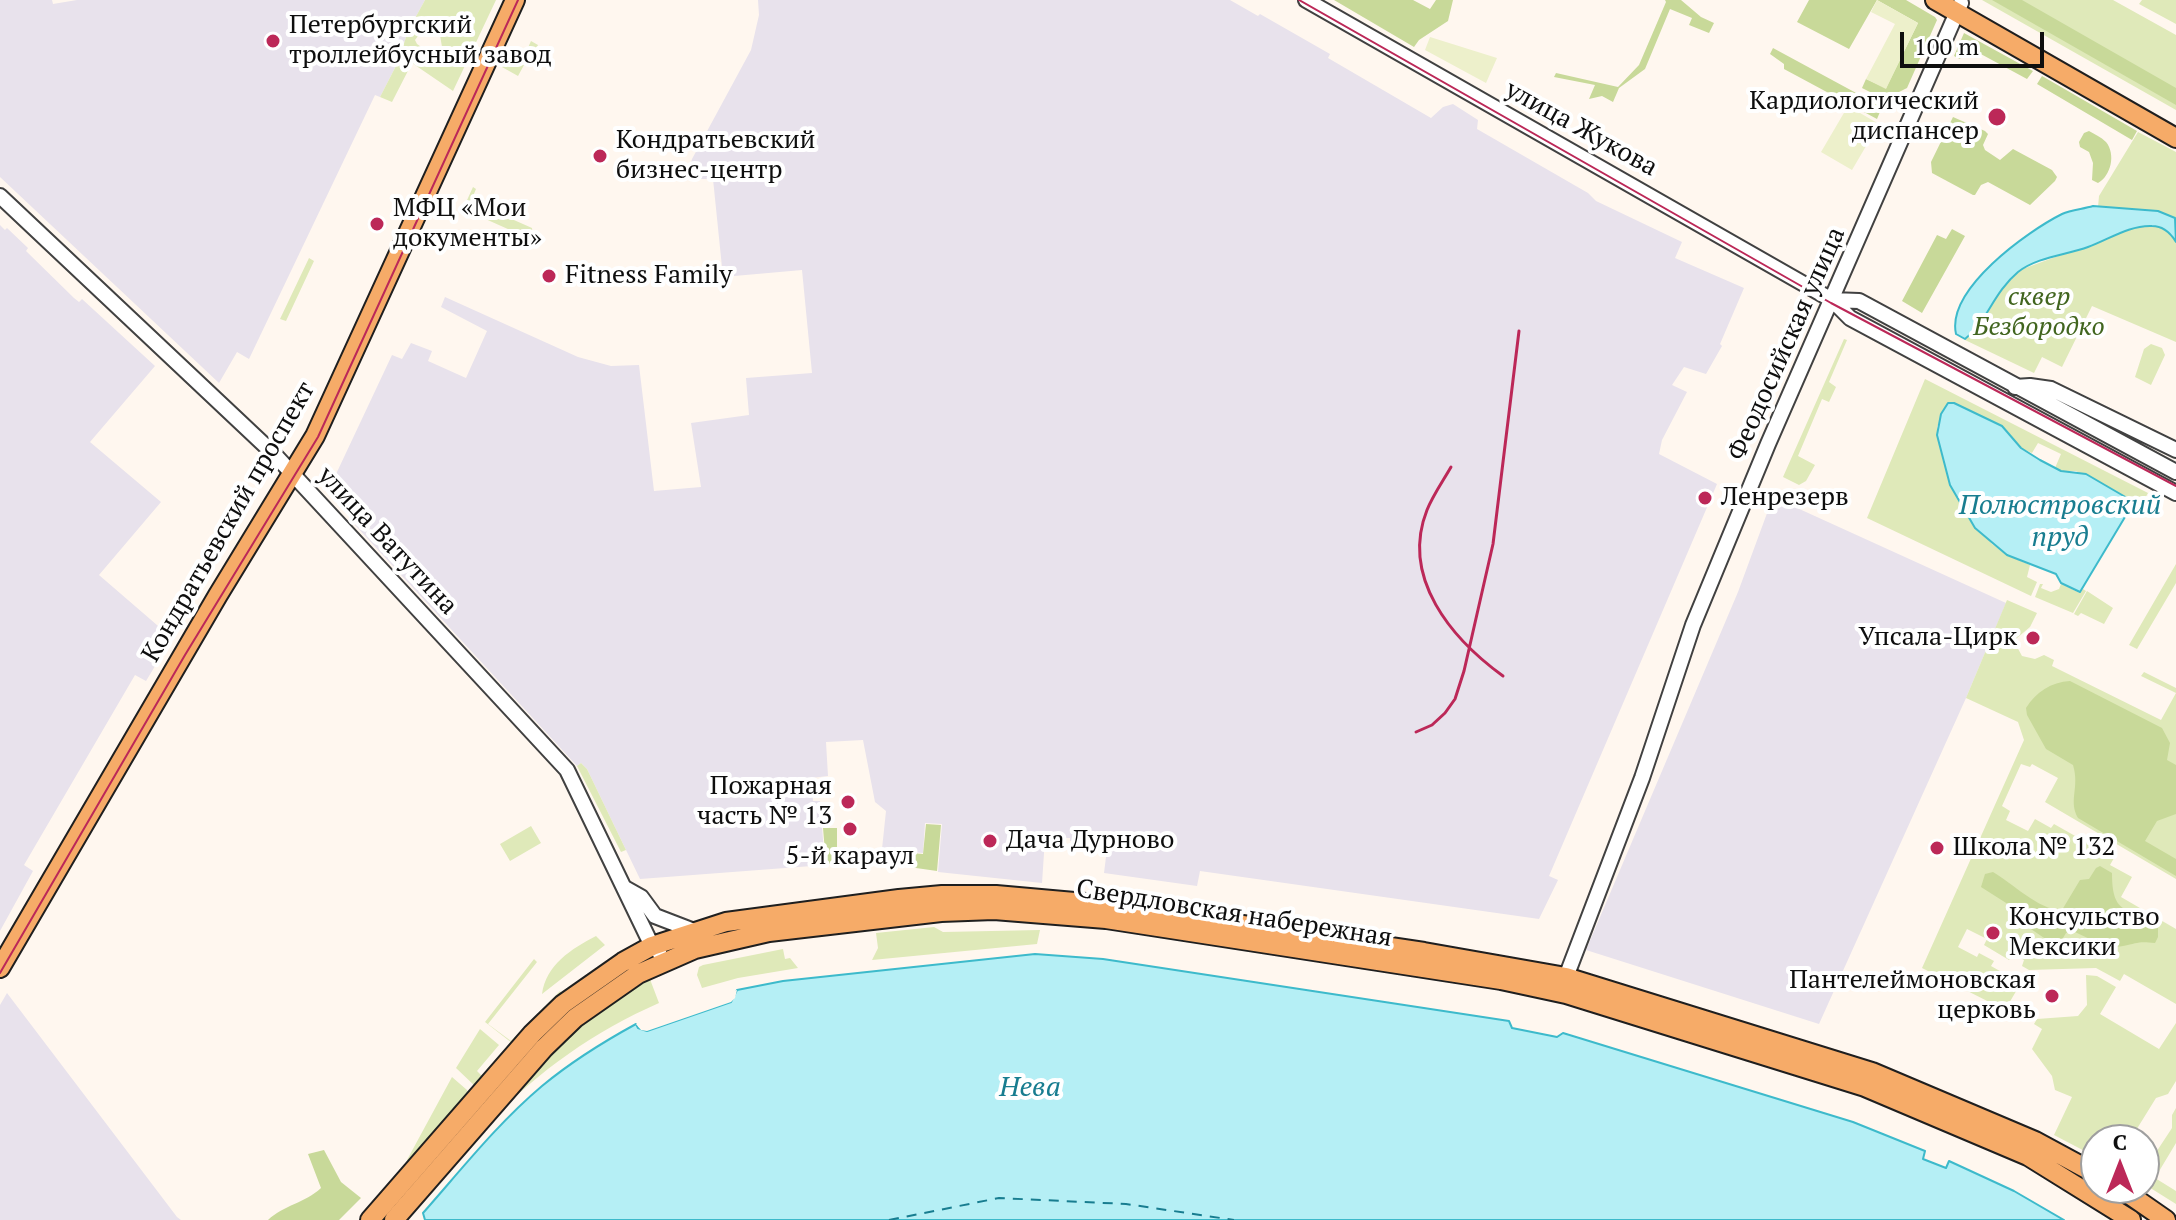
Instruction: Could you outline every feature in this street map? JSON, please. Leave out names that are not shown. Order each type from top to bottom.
[{"type":"main road","name":"Кондратьевский проспект","points":[[0,968],[315,436],[515,0]]},
{"type":"main road","points":[[1935,0],[1958,5],[2176,127]]},
{"type":"main road","points":[[1958,5],[2176,138]]},
{"type":"main road","name":"Свердловская набережная","points":[[370,1220],[516,1052],[563,1004],[623,962],[652,946],[726,922],[899,899],[996,895],[1124,907],[1439,954],[1566,977],[1872,1072],[2035,1141],[2080,1165]]},
{"type":"main road","name":"Свердловская набережная","points":[[394,1220],[544,1048],[575,1018],[638,974],[667,959],[734,939],[793,929],[941,912],[994,910],[1106,919],[1501,980],[1566,994],[1865,1087],[2028,1156],[2131,1220]]},
{"type":"main road","points":[[2143,1204],[2166,1220]]},
{"type":"street","name":"улица Жукова","points":[[1306,0],[1832,300],[1850,318],[2176,493]]},
{"type":"street","name":"Феодосийская улица","points":[[1566,977],[1642,778],[1693,625],[1958,5]]},
{"type":"street","name":"улица Ватутина","points":[[0,196],[291,473],[567,770],[652,946],[667,959]]},
{"type":"street","name":"улица Жукова","points":[[1832,300],[1859,301],[2013,387],[2176,472]]},
{"type":"street","points":[[2013,387],[2051,389],[2176,450]]},
{"type":"street","name":"улица Ватутина","points":[[625,888],[641,897],[655,916],[694,931]]},
{"type":"shaded area","points":[[0,0],[52,0],[53,4],[77,0],[425,0],[380,97],[375,95],[249,359],[237,352],[219,383],[0,177]]},
{"type":"shaded area","points":[[758,0],[1230,0],[1330,54],[1328,58],[1431,118],[1443,107],[1453,104],[1478,120],[1477,129],[1588,193],[1596,201],[1682,242],[1675,258],[1744,288],[1720,344],[1722,346],[1706,374],[1684,367],[1672,385],[1687,392],[1662,440],[1659,454],[1717,484],[1549,876],[1558,880],[1539,919],[1200,871],[1197,886],[1104,873],[1108,841],[1070,841],[1070,838],[1045,838],[1042,883],[938,872],[942,824],[925,823],[923,853],[882,849],[886,811],[875,802],[863,740],[826,742],[828,776],[811,778],[813,801],[820,801],[825,865],[640,879],[587,769],[581,763],[577,766],[355,525],[359,521],[329,489],[392,355],[402,359],[411,343],[432,351],[428,361],[466,378],[487,331],[441,307],[445,297],[578,357],[611,366],[639,365],[654,491],[701,487],[691,423],[749,415],[746,378],[812,373],[802,270],[723,277],[713,179],[696,179],[689,170],[751,50],[759,15]]},
{"type":"shaded area","points":[[0,225],[28,248],[26,251],[74,298],[79,302],[82,299],[155,366],[90,442],[161,502],[99,575],[172,638],[146,681],[135,675],[24,865],[33,871],[0,931]]},
{"type":"shaded area","points":[[1773,497],[2006,603],[1819,1024],[1586,950],[1738,592]]},
{"type":"shaded area","points":[[7,993],[181,1220],[0,1220],[0,1005]]},
{"type":"green space","points":[[425,0],[496,0],[453,91],[412,63],[392,102],[380,97],[398,62],[408,31]],"holes":[[[440,35],[443,53],[436,57],[415,40],[418,36]]]},
{"type":"green space","points":[[1334,0],[1413,0],[1430,9],[1436,0],[1453,0],[1448,21],[1419,40],[1414,47]]},
{"type":"green space","points":[[1665,0],[1681,0],[1701,17],[1714,23],[1709,33],[1689,25],[1692,18],[1670,9],[1645,69],[1619,88],[1613,102],[1602,96],[1589,99],[1595,85],[1554,77],[1556,73],[1618,87],[1639,65]]},
{"type":"green space","points":[[1809,0],[1877,0],[1849,49],[1797,22]]},
{"type":"green space","points":[[1877,0],[1906,0],[1937,20],[1907,88],[1891,96],[1888,101],[1862,88],[1866,79],[1886,88],[1918,23]]},
{"type":"green space","points":[[1877,0],[1918,23],[1886,89],[1866,79],[1895,24],[1871,12]]},
{"type":"green space","points":[[1982,0],[2113,0],[2176,35],[2176,110]]},
{"type":"green space","points":[[1992,0],[2022,0],[2176,88],[2176,105]]},
{"type":"green space","points":[[2142,0],[2176,0],[2176,24],[2139,4]]},
{"type":"green space","points":[[1964,33],[2033,71],[2027,79],[1966,46],[1960,59],[1954,56]]},
{"type":"green space","points":[[1430,37],[1497,58],[1486,83],[1425,50]]},
{"type":"green space","points":[[531,41],[538,45],[528,66],[524,65],[518,76],[502,67],[507,55],[522,61]]},
{"type":"green space","points":[[1773,48],[1882,107],[1877,119],[1784,69],[1784,64],[1770,54]]},
{"type":"green space","points":[[2042,76],[2137,131],[2132,140],[2037,84]]},
{"type":"green space","points":[[1848,106],[1879,124],[1852,170],[1821,152]]},
{"type":"green space","points":[[1953,117],[1985,131],[1988,134],[1983,145],[1985,150],[2000,160],[2013,149],[2052,170],[2057,177],[2055,181],[2030,205],[1988,182],[1973,195],[1932,173],[1931,162]]},
{"type":"green space","points":[[2089,131],[2106,142],[2111,152],[2109,170],[2098,183],[2092,180],[2093,163],[2089,152],[2080,147],[2079,142]]},
{"type":"green space","name":"сквер Безбородко","points":[[2138,132],[2176,152],[2176,218],[2158,211],[2098,207],[2099,196]]},
{"type":"green space","points":[[473,187],[476,189],[471,201],[532,228],[530,245],[526,243],[528,238],[463,209]]},
{"type":"green space","name":"сквер Безбородко","points":[[2154,225],[2170,232],[2176,242],[2176,342],[2092,306],[2062,367],[2042,357],[2034,373],[1965,340],[1974,332],[1996,295],[2020,270],[2137,227]]},
{"type":"green space","points":[[1952,229],[1965,236],[1922,313],[1902,301],[1937,235],[1946,239]]},
{"type":"green space","points":[[309,258],[314,261],[286,321],[280,319]]},
{"type":"green space","points":[[1844,339],[1847,340],[1829,382],[1836,387],[1829,402],[1822,399],[1798,456],[1815,465],[1806,481],[1799,485],[1783,477]]},
{"type":"green space","points":[[2151,344],[2162,348],[2165,355],[2151,385],[2135,377],[2144,349]]},
{"type":"green space","points":[[1925,379],[2148,493],[2143,502],[2136,498],[2134,502],[2076,471],[2061,471],[2055,468],[2061,454],[2038,443],[2032,453],[2021,448],[2002,426],[1949,403],[1937,427],[1950,485],[1992,544],[2030,565],[2027,577],[2037,582],[2031,596],[1867,518]]},
{"type":"green space","points":[[2176,564],[2176,583],[2137,649],[2129,645]]},
{"type":"green space","points":[[2040,584],[2043,584],[2041,588],[2051,592],[2059,589],[2061,584],[2080,593],[2083,589],[2086,591],[2073,613],[2035,597]]},
{"type":"green space","points":[[2087,591],[2113,608],[2104,624],[2081,613],[2078,616],[2074,614]]},
{"type":"green space","points":[[2007,600],[2037,613],[2030,627],[2017,638],[2016,645],[2022,656],[2035,659],[2044,655],[2054,660],[2052,666],[2161,720],[2176,693],[2176,879],[2045,802],[2058,778],[2032,764],[2030,767],[2021,764],[2002,806],[2010,811],[2006,820],[2028,831],[2035,819],[2051,828],[2054,824],[2114,858],[2110,865],[2132,877],[2121,897],[2176,929],[2176,1004],[2124,974],[2120,981],[2096,968],[2029,970],[2022,966],[2024,960],[2013,954],[2009,960],[1984,945],[1987,939],[1967,929],[1958,947],[1977,957],[1979,953],[1994,961],[1991,966],[2014,979],[2018,972],[2025,976],[2005,1010],[1922,968],[2024,740],[2018,722],[1966,698]]},
{"type":"green space","points":[[2144,672],[2176,688],[2176,693],[2141,676]]},
{"type":"green space","points":[[2070,681],[2162,728],[2170,743],[2167,760],[2176,765],[2176,814],[2157,821],[2145,841],[2176,859],[2176,876],[2078,818],[2074,805],[2073,765],[2046,749],[2026,708],[2045,689]]},
{"type":"green space","points":[[581,763],[587,769],[626,850],[621,852],[577,766]]},
{"type":"green space","points":[[926,824],[941,825],[937,871],[881,863],[826,864],[823,828],[837,828],[837,847],[923,854]]},
{"type":"green space","points":[[531,826],[541,843],[510,861],[500,844]]},
{"type":"green space","points":[[2100,866],[2112,873],[2115,898],[2119,904],[2158,928],[2155,943],[2110,946],[2073,931],[2066,933],[2060,943],[2053,944],[2028,927],[2025,915],[1981,887],[1985,874],[1993,872],[2045,906],[2062,910],[2080,880],[2089,879]]},
{"type":"green space","points":[[934,927],[943,932],[1040,930],[1037,944],[872,960],[878,948],[876,933]]},
{"type":"green space","points":[[596,936],[605,945],[542,994],[554,966],[569,952]]},
{"type":"green space","points":[[783,949],[785,959],[790,958],[798,968],[738,978],[702,988],[697,975],[699,967],[703,965]]},
{"type":"green space","points":[[534,959],[537,962],[488,1024],[511,1041],[560,991],[562,994],[512,1043],[485,1022]]},
{"type":"green space","points":[[648,974],[659,1003],[612,1026],[568,1054],[508,1103],[490,1122],[573,1026]]},
{"type":"green space","points":[[2086,975],[2097,976],[2116,987],[2100,1014],[2159,1049],[2176,1023],[2176,1081],[2168,1094],[2156,1098],[2140,1124],[2080,1124],[2080,1149],[2054,1135],[2072,1097],[2055,1090],[2052,1076],[2032,1049],[2042,1029],[2034,1024],[2037,1019],[2078,1016],[2087,1005]]},
{"type":"green space","points":[[480,1029],[499,1045],[477,1071],[482,1076],[505,1050],[508,1052],[477,1088],[456,1068]]},
{"type":"green space","points":[[452,1077],[467,1090],[469,1098],[411,1164],[407,1160]]},
{"type":"green space","points":[[2176,1108],[2176,1143],[2160,1170],[2160,1146],[2172,1128],[2172,1115]]},
{"type":"green space","points":[[324,1150],[341,1182],[361,1198],[339,1220],[268,1220],[321,1188],[308,1154]]},
{"type":"green space","points":[[2160,1181],[2176,1191],[2176,1204],[2160,1194]]},
{"type":"water","points":[[2093,206],[2158,211],[2175,218],[2176,242],[2163,228],[2143,226],[2034,263],[2009,280],[1973,332],[1965,339],[1956,334],[1956,317],[1964,299],[1992,264],[2047,222]]},
{"type":"water","name":"Полюстровский пруд","points":[[1948,403],[2002,426],[2021,448],[2040,460],[2061,471],[2086,474],[2134,502],[2080,592],[2061,583],[2056,574],[2007,555],[1975,528],[1950,485],[1937,435],[1941,414]]},
{"type":"water","name":"Нева","points":[[1035,954],[1103,959],[1509,1021],[1512,1028],[1557,1037],[1563,1033],[1853,1122],[1925,1151],[1923,1159],[1946,1168],[1949,1161],[2014,1191],[2064,1220],[425,1220],[423,1213],[526,1100],[599,1045],[636,1024],[647,1031],[731,1002],[737,990],[783,981]]},
{"type":"pier","points":[[737,990],[731,1002],[647,1031],[636,1024],[639,1022],[646,1027],[729,999]]},
{"type":"ferry route","points":[[889,1220],[999,1198],[1126,1204],[1234,1220]]},
{"type":"tram line","points":[[0,973],[185,655],[318,437],[518,0]]},
{"type":"tram line","points":[[1299,0],[1831,303],[2176,486]]},
{"type":"railway","points":[[1416,732],[1432,725],[1445,713],[1455,699],[1464,671],[1493,544],[1519,331]]},
{"type":"railway","points":[[1451,467],[1429,504],[1420,535],[1420,559],[1426,583],[1449,625],[1503,676]]},
{"type":"place","name":"Петербургский троллейбусный завод","points":[[273,41]]},
{"type":"place","name":"Кардиологический диспансер","points":[[1997,117]]},
{"type":"place","name":"Кондратьевский бизнес-центр","points":[[600,156]]},
{"type":"place","name":"МФЦ «Мои документы»","points":[[377,224]]},
{"type":"place","name":"Fitness Family","points":[[549,276]]},
{"type":"place","name":"Ленрезерв","points":[[1705,498]]},
{"type":"place","name":"Упсала-Цирк","points":[[2033,638]]},
{"type":"place","name":"Пожарная часть № 13","points":[[848,802]]},
{"type":"place","name":"5-й караул","points":[[850,829]]},
{"type":"place","name":"Дача Дурново","points":[[990,841]]},
{"type":"place","name":"Школа № 132","points":[[1937,848]]},
{"type":"place","name":"Консульство Мексики","points":[[1993,933]]},
{"type":"place","name":"Пантелеймоновская церковь","points":[[2052,996]]}]
